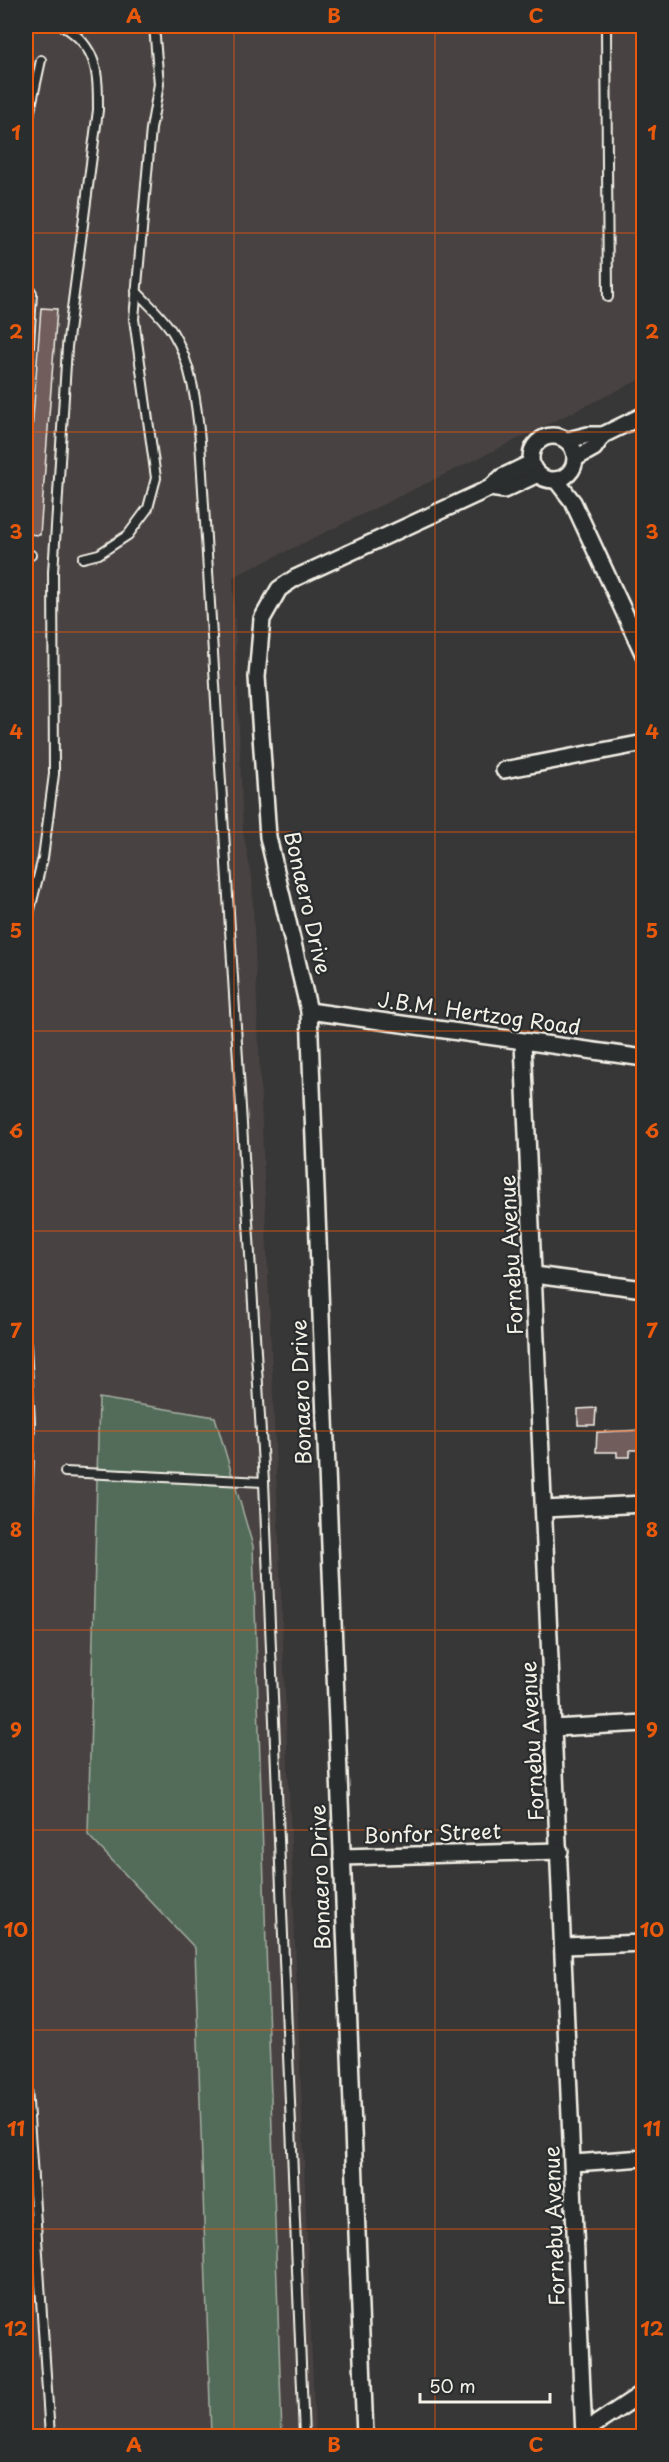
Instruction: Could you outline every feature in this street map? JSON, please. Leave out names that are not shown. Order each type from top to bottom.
[{"type":"street","points":[[568,440],[588,435],[603,435],[644,415]]},
{"type":"street","points":[[576,459],[574,448],[568,440],[558,435],[547,436],[537,442],[531,452],[535,469],[546,479],[562,477],[574,486],[573,502],[643,654]]},
{"type":"street","points":[[562,477],[576,459],[594,447],[603,435]]},
{"type":"street","name":"Bonaero Drive","points":[[365,2436],[309,1011],[268,837],[257,677],[262,619],[279,589],[295,578],[490,488],[504,490],[535,469]]},
{"type":"street","points":[[504,770],[644,743]]},
{"type":"street","name":"J.B.M. Hertzog Road","points":[[309,1011],[523,1043],[644,1058]]},
{"type":"street","name":"Fornebu Avenue","points":[[523,1043],[574,2163],[584,2434]]},
{"type":"street","points":[[534,1275],[644,1289]]},
{"type":"street","points":[[544,1509],[644,1504]]},
{"type":"street","points":[[553,1728],[644,1723]]},
{"type":"street","name":"Bonfor Street","points":[[342,1857],[560,1851]]},
{"type":"street","points":[[564,1946],[644,1942]]},
{"type":"street","points":[[574,2163],[644,2158]]},
{"type":"street","points":[[584,2434],[644,2391]]},
{"type":"lane","points":[[26,925],[43,858],[54,774],[53,572],[67,347],[98,101],[98,83],[88,46],[78,34],[63,26]]},
{"type":"lane","points":[[83,558],[99,554],[128,535],[148,508],[154,492],[155,465],[134,319],[151,129],[159,84],[154,26]]},
{"type":"lane","points":[[606,26],[608,297]]},
{"type":"lane","points":[[26,132],[41,60]]},
{"type":"lane","points":[[26,284],[32,293],[26,398]]},
{"type":"lane","points":[[136,291],[173,333],[197,406],[264,1482],[304,2436]]},
{"type":"lane","points":[[26,1346],[30,1422],[26,1551]]},
{"type":"lane","points":[[65,1472],[264,1482]]},
{"type":"lane","points":[[26,2072],[50,2436]]},
{"type":"shaded area","points":[[26,26],[643,26],[643,378],[233,577],[243,832],[252,879],[315,2436],[26,2436]]},
{"type":"green space","points":[[99,1398],[215,1417],[253,1546],[282,2436],[211,2436],[195,1948],[88,1835]]},
{"type":"building","points":[[41,308],[57,309],[40,535],[26,534],[26,513]]},
{"type":"building","points":[[596,1408],[595,1425],[578,1425],[578,1409]]},
{"type":"building","points":[[644,1430],[644,1450],[630,1450],[630,1457],[617,1457],[617,1452],[596,1452],[597,1432]]}]
